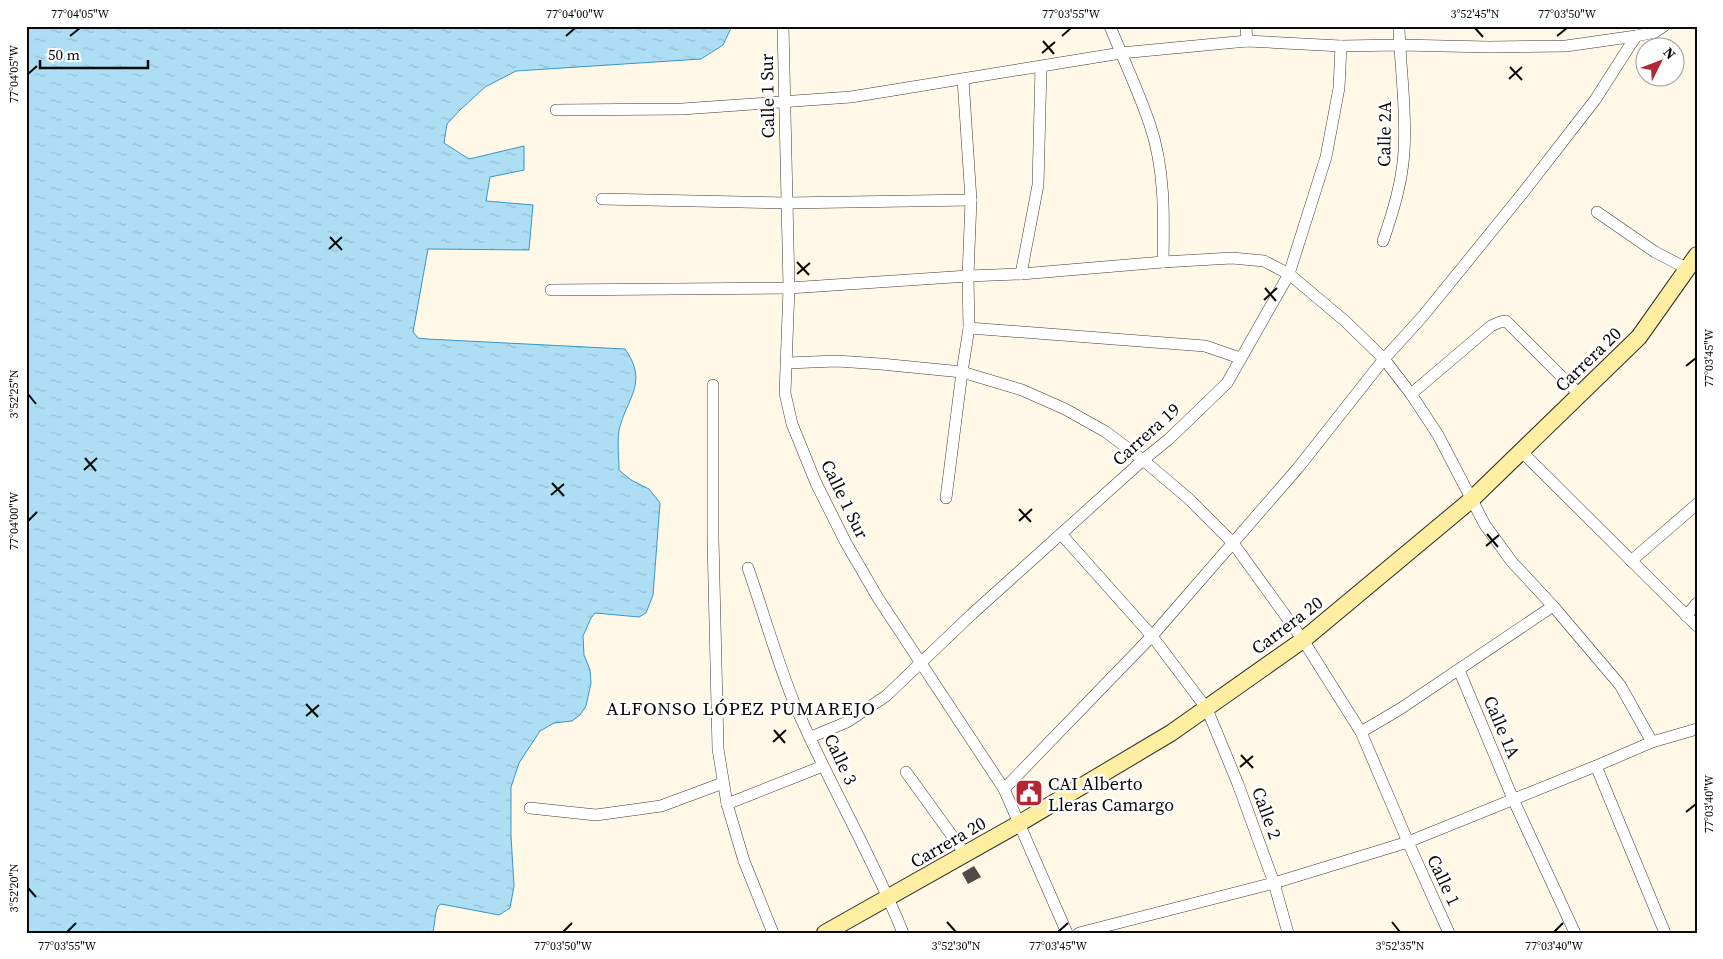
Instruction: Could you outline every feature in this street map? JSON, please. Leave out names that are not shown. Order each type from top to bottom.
[{"type":"street","name":"Calle 1 Sur","points":[[783,26],[789,288],[785,393],[792,424],[816,483],[846,543],[878,598],[1004,789],[1067,933]]},
{"type":"street","points":[[1110,26],[1150,126],[1159,166],[1164,212],[1164,262]]},
{"type":"street","points":[[1246,26],[1247,41]]},
{"type":"street","name":"Calle 2A","points":[[1383,241],[1397,200],[1404,153],[1405,125],[1399,26]]},
{"type":"street","points":[[556,110],[682,108],[852,97],[1121,53],[1247,41],[1341,46],[1566,46],[1636,36],[1655,32],[1664,26]]},
{"type":"street","points":[[1004,789],[1152,636],[1298,468],[1384,359],[1423,316],[1522,194],[1595,100],[1636,36]]},
{"type":"street","name":"Carrera 19","points":[[811,737],[847,722],[886,696],[920,662],[1169,438],[1227,383],[1289,274],[1326,157],[1339,88],[1341,46]]},
{"type":"street","points":[[1021,274],[1038,185],[1041,67]]},
{"type":"street","points":[[946,498],[969,328],[968,276],[971,200],[963,79]]},
{"type":"street","points":[[602,199],[787,202],[971,200]]},
{"type":"street","points":[[1597,212],[1655,252],[1688,269]]},
{"type":"street","name":"Carrera 20","points":[[825,933],[1020,823],[1171,734],[1303,640],[1471,500],[1580,395],[1639,337],[1697,255]]},
{"type":"street","points":[[551,290],[789,288],[1021,274],[1232,258],[1264,261],[1289,274],[1345,321],[1384,359],[1411,394],[1438,435],[1485,525],[1512,562],[1553,606],[1620,685],[1652,742]]},
{"type":"street","points":[[1411,394],[1491,326],[1506,321],[1580,395]]},
{"type":"street","points":[[969,328],[1206,346],[1240,358]]},
{"type":"street","name":"Calle 1","points":[[787,363],[837,361],[962,372],[1022,390],[1065,409],[1106,432],[1189,499],[1233,544],[1303,640],[1362,732],[1449,933]]},
{"type":"street","points":[[713,385],[712,464],[718,749],[727,804],[744,861],[773,933]]},
{"type":"street","points":[[1521,451],[1697,626]]},
{"type":"street","points":[[1631,561],[1697,504]]},
{"type":"street","name":"Calle 2","points":[[1061,534],[1152,636],[1207,709],[1238,784],[1274,883],[1288,933]]},
{"type":"street","name":"Calle 3","points":[[748,568],[795,705],[823,766],[889,898],[903,933]]},
{"type":"street","points":[[1686,616],[1697,603]]},
{"type":"street","points":[[1362,732],[1400,709],[1553,606]]},
{"type":"street","name":"Calle 1A","points":[[1459,670],[1513,799],[1575,933]]},
{"type":"street","points":[[1079,933],[1274,883],[1408,842],[1652,742],[1697,729]]},
{"type":"street","points":[[727,804],[823,766]]},
{"type":"street","points":[[1596,766],[1665,933]]},
{"type":"street","points":[[906,772],[966,854]]},
{"type":"street","points":[[530,808],[596,815],[661,806],[723,783]]},
{"type":"water","points":[[26,26],[732,26],[723,45],[701,59],[516,71],[485,87],[447,124],[444,143],[469,159],[524,146],[524,170],[490,177],[486,201],[533,205],[529,250],[428,249],[413,332],[418,338],[427,339],[625,349],[632,361],[636,381],[619,430],[619,470],[631,480],[649,489],[660,503],[653,595],[646,613],[639,617],[595,613],[583,636],[584,655],[590,670],[591,683],[586,706],[580,715],[572,721],[554,723],[540,731],[519,763],[511,787],[514,886],[510,908],[499,915],[441,904],[436,912],[433,933],[26,933]]},
{"type":"building","name":"CAI Alberto Lleras Camargo","points":[[1032,784],[1038,796],[1024,802],[1020,791]]},
{"type":"building","points":[[974,866],[981,877],[968,884],[962,873]]},
{"type":"place","name":"CAI Alberto Lleras Camargo","points":[[1029,793]]},
{"type":"district","name":"ALFONSO LÓPEZ PUMAREJO","points":[[741,708]]}]
